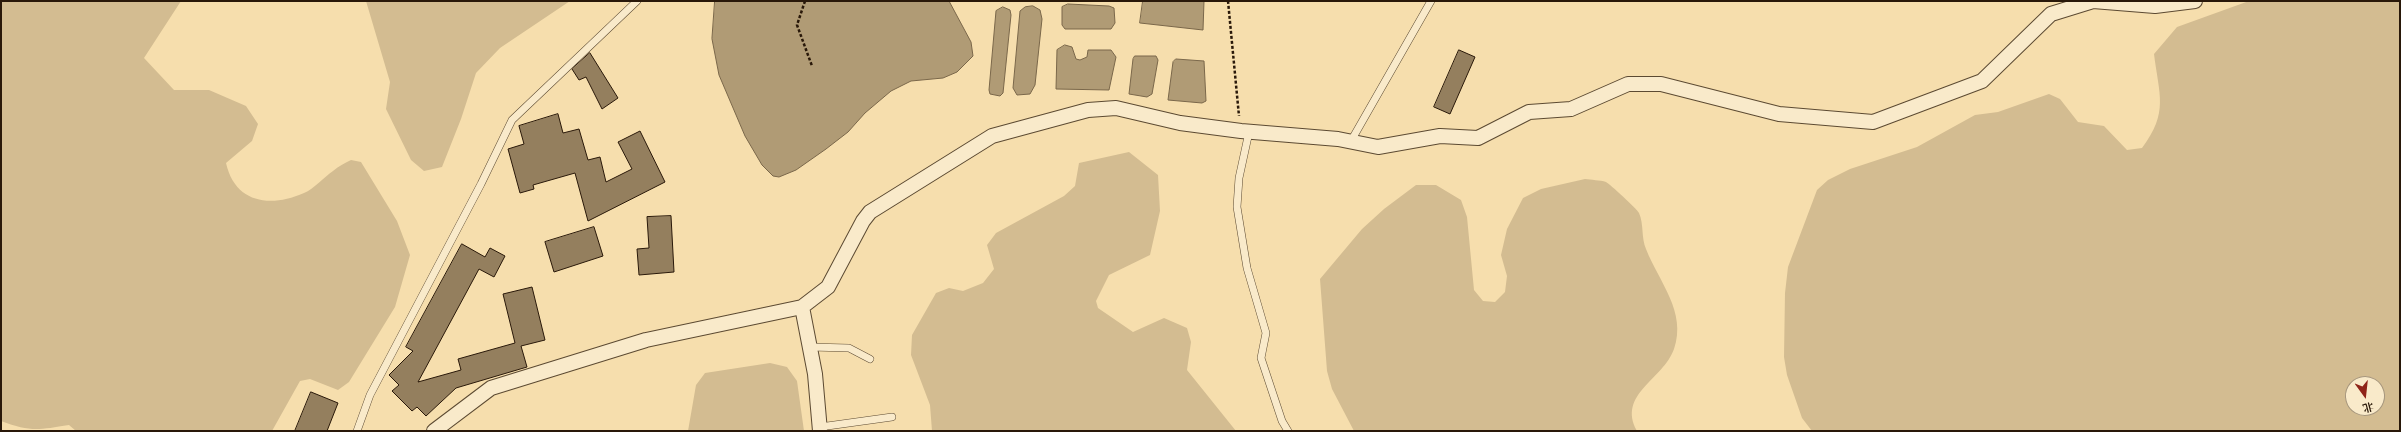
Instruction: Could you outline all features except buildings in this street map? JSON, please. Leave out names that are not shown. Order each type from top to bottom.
[{"type":"street","points":[[434,431],[491,388],[646,340],[802,307],[828,288],[863,221],[870,212],[992,136],[1088,110],[1116,108],[1180,123],[1245,132],[1351,141],[1378,147],[1440,136],[1478,138],[1529,112],[1571,109],[1628,84],[1661,84],[1779,114],[1873,122],[1982,81],[2051,14],[2093,1],[2155,6],[2195,1]]},
{"type":"street","points":[[802,307],[810,347],[820,429]]},
{"type":"lane","points":[[357,431],[370,395],[481,184],[512,120],[637,1]]},
{"type":"lane","points":[[1351,141],[1431,1]]},
{"type":"lane","points":[[1245,132],[1237,207],[1247,268],[1266,333],[1261,358],[1282,421],[1288,431]]},
{"type":"lane","points":[[810,347],[849,348],[870,359]]},
{"type":"lane","points":[[820,429],[892,417]]},
{"type":"path","points":[[805,1],[797,25],[812,66]]},
{"type":"path","points":[[1228,1],[1245,132]]},
{"type":"shaded area","points":[[1,1],[181,1],[144,58],[174,90],[209,90],[246,106],[258,124],[252,141],[226,163],[237,187],[256,199],[267,201],[291,198],[308,191],[335,169],[349,161],[361,162],[397,221],[410,255],[395,307],[349,382],[338,390],[310,379],[300,381],[272,431],[76,431],[69,425],[34,429],[11,425],[1,421]]},
{"type":"shaded area","points":[[366,1],[570,1],[500,48],[476,73],[461,119],[442,167],[424,171],[411,160],[386,109],[390,82]]},
{"type":"shaded area","points":[[715,1],[949,1],[971,42],[973,56],[957,72],[943,78],[911,81],[891,91],[865,113],[848,132],[826,149],[796,170],[779,177],[773,176],[762,165],[745,136],[719,75],[712,39]]},
{"type":"shaded area","points":[[1143,1],[1204,1],[1203,30],[1140,23]]},
{"type":"shaded area","points":[[2249,1],[2400,1],[2400,431],[1812,431],[1802,418],[1787,375],[1784,357],[1785,293],[1788,267],[1817,190],[1828,180],[1850,169],[1917,147],[1975,115],[1998,112],[2049,94],[2060,99],[2078,122],[2104,126],[2127,150],[2142,148],[2156,124],[2159,113],[2160,92],[2154,54],[2177,27]]},
{"type":"shaded area","points":[[1068,4],[1109,6],[1114,8],[1115,23],[1111,29],[1065,29],[1062,25],[1062,7]]},
{"type":"shaded area","points":[[1033,6],[1040,10],[1042,19],[1035,85],[1030,94],[1017,95],[1013,88],[1020,11],[1025,7]]},
{"type":"shaded area","points":[[1003,7],[1010,10],[1011,15],[1003,93],[1000,96],[990,94],[989,90],[996,11]]},
{"type":"shaded area","points":[[1065,45],[1072,47],[1076,59],[1080,60],[1087,57],[1088,50],[1111,50],[1116,57],[1109,90],[1056,89],[1057,50]]},
{"type":"shaded area","points":[[1135,56],[1156,56],[1158,60],[1152,94],[1147,97],[1129,94],[1133,59]]},
{"type":"shaded area","points":[[1176,59],[1204,61],[1206,101],[1202,103],[1168,100],[1173,62]]},
{"type":"shaded area","points":[[1129,152],[1158,175],[1160,211],[1150,255],[1109,275],[1096,301],[1098,308],[1133,332],[1164,318],[1187,328],[1191,342],[1187,370],[1236,431],[932,431],[930,405],[911,355],[912,335],[936,293],[949,288],[963,291],[983,283],[994,269],[987,245],[996,233],[1064,196],[1075,186],[1079,163]]},
{"type":"shaded area","points":[[1585,179],[1606,182],[1639,213],[1642,222],[1644,245],[1670,298],[1677,322],[1677,335],[1674,349],[1661,370],[1637,397],[1633,407],[1632,418],[1637,431],[1354,431],[1332,389],[1327,371],[1320,279],[1362,229],[1384,209],[1416,185],[1436,185],[1461,200],[1467,217],[1474,290],[1483,301],[1495,302],[1505,292],[1507,276],[1501,255],[1507,229],[1523,198],[1541,189]]},
{"type":"shaded area","points":[[770,363],[787,367],[797,381],[804,431],[688,431],[696,385],[705,373]]}]
